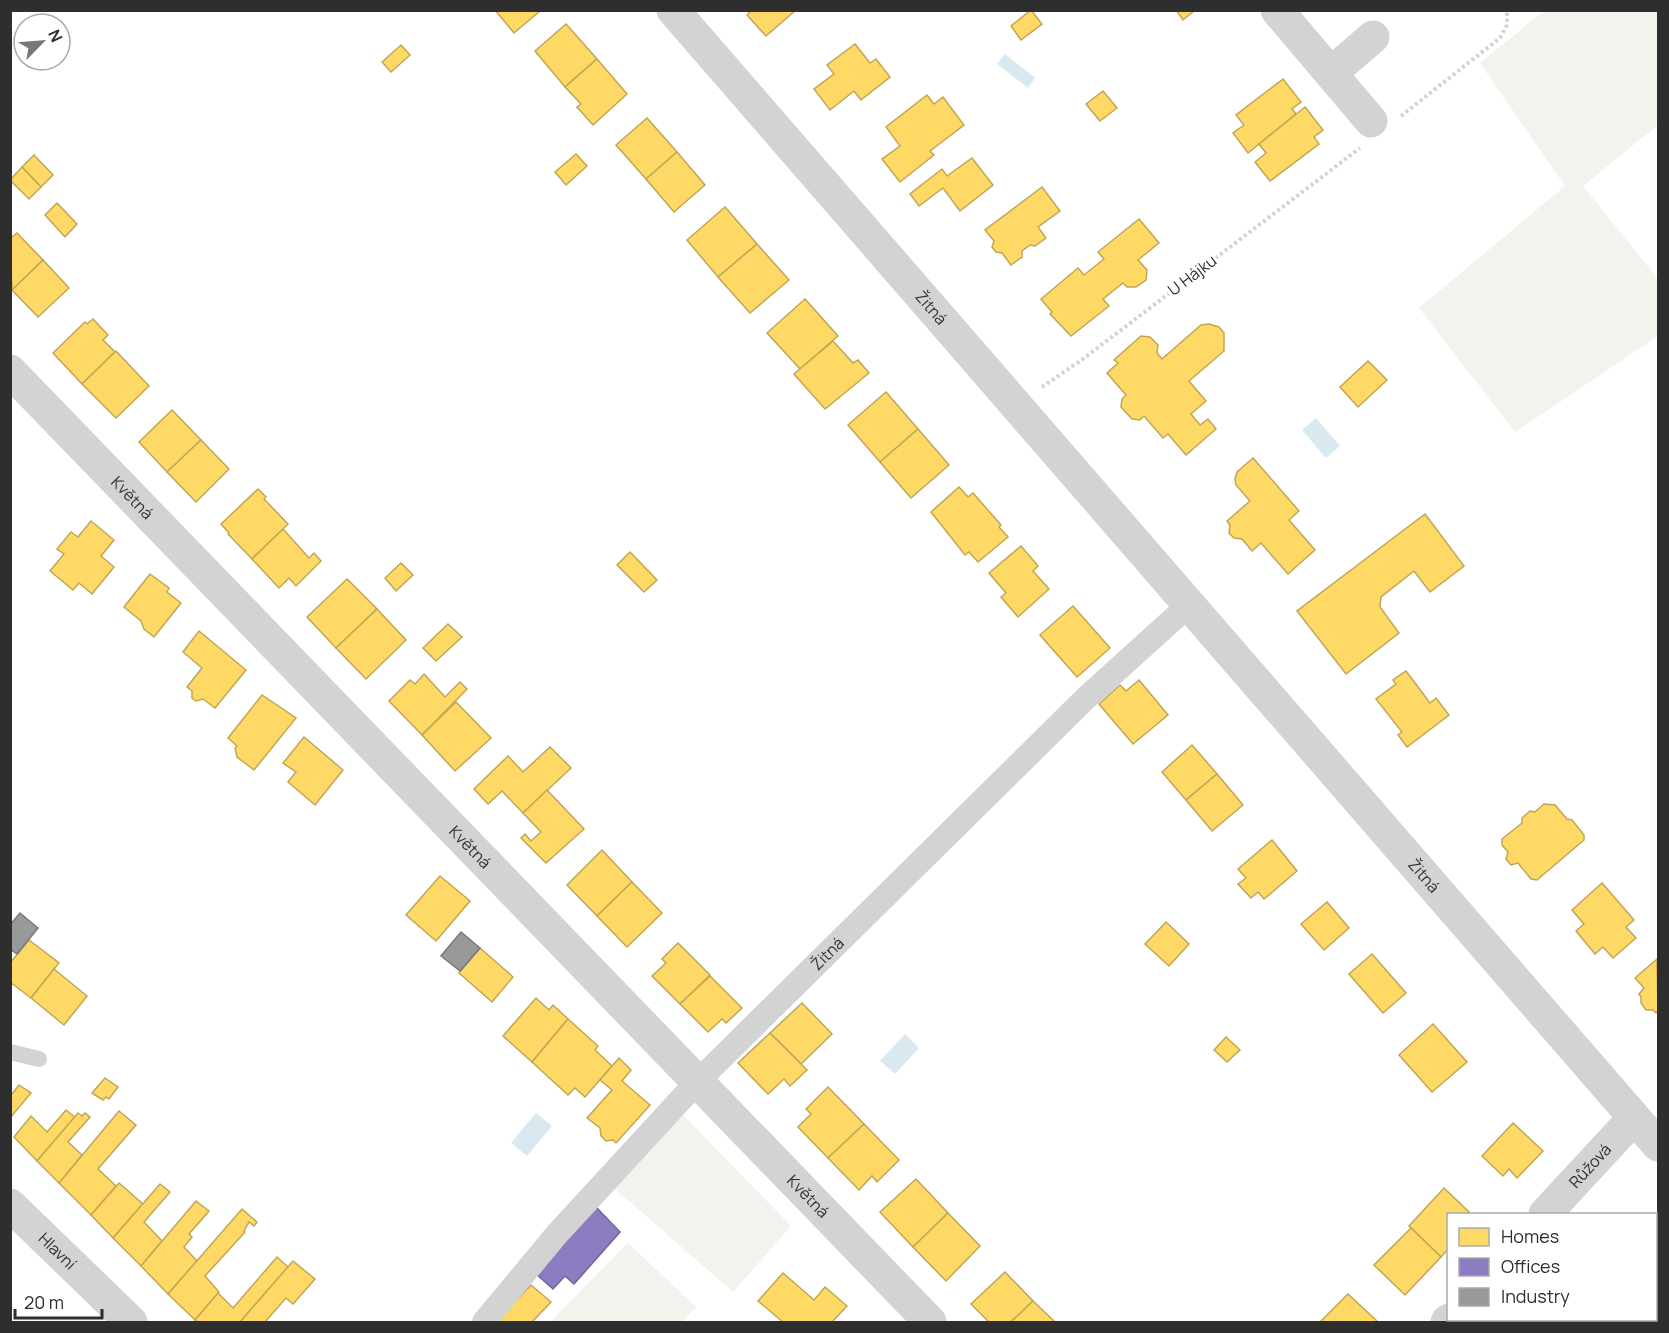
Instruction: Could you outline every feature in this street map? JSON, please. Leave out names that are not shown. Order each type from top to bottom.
[{"type":"street","name":"Žitná","points":[[673,10],[1659,1145]]},
{"type":"street","points":[[1277,10],[1377,129]]},
{"type":"street","points":[[1330,73],[1373,37]]},
{"type":"street","name":"Květná","points":[[10,371],[930,1323]]},
{"type":"street","name":"Žitná","points":[[484,1323],[557,1233],[697,1082],[1086,698],[1190,604]]},
{"type":"street","name":"Růžová","points":[[1547,1213],[1634,1118]]},
{"type":"street","name":"Hlavní","points":[[10,1205],[131,1323]]},
{"type":"lane","points":[[10,1052],[39,1059]]},
{"type":"path","name":"U Hájku","points":[[1017,405],[1083,358],[1377,129],[1500,38],[1507,25],[1507,10]]},
{"type":"shaded area","points":[[1545,10],[1658,11],[1658,125],[1583,186],[1658,279],[1658,336],[1515,432],[1419,308],[1565,186],[1480,63]]},
{"type":"shaded area","points":[[1005,54],[1035,78],[1028,88],[997,64]]},
{"type":"shaded area","points":[[1316,418],[1340,446],[1326,458],[1302,430]]},
{"type":"shaded area","points":[[905,1034],[919,1048],[895,1074],[880,1061]]},
{"type":"shaded area","points":[[536,1113],[552,1126],[527,1156],[511,1143]]},
{"type":"shaded area","points":[[681,1113],[791,1226],[733,1292],[613,1187]]},
{"type":"shaded area","points":[[628,1243],[696,1307],[682,1322],[550,1322]]},
{"type":"building: Homes","points":[[495,10],[539,10],[540,11],[514,33]]},
{"type":"building: Homes","points":[[752,10],[796,10],[766,36],[747,15]]},
{"type":"building: Homes","points":[[1031,10],[1042,24],[1021,40],[1011,26]]},
{"type":"building: Homes","points":[[1176,10],[1195,10],[1183,20]]},
{"type":"building: Homes","points":[[566,24],[597,59],[565,87],[535,51]]},
{"type":"building: Homes","points":[[855,44],[870,63],[876,59],[890,77],[861,100],[854,91],[830,110],[814,89],[834,74],[827,65]]},
{"type":"building: Homes","points":[[401,45],[410,55],[391,72],[382,62]]},
{"type":"building: Homes","points":[[597,59],[627,94],[593,125],[577,107],[581,104],[565,87]]},
{"type":"building: Homes","points":[[1283,79],[1301,102],[1292,109],[1296,114],[1248,153],[1233,133],[1244,125],[1236,115]]},
{"type":"building: Homes","points":[[1103,91],[1117,108],[1100,121],[1086,104]]},
{"type":"building: Homes","points":[[927,95],[934,104],[943,97],[964,125],[930,151],[934,155],[900,182],[882,159],[900,146],[886,127]]},
{"type":"building: Homes","points":[[1305,107],[1323,130],[1314,137],[1319,144],[1270,181],[1255,162],[1266,153],[1259,144]]},
{"type":"building: Homes","points":[[647,118],[677,152],[646,179],[616,145]]},
{"type":"building: Homes","points":[[677,152],[705,185],[674,212],[646,179]]},
{"type":"building: Homes","points":[[576,154],[587,166],[566,185],[555,172]]},
{"type":"building: Homes","points":[[34,155],[53,175],[41,187],[22,167]]},
{"type":"building: Homes","points":[[972,158],[993,185],[960,211],[943,188],[919,206],[910,194],[942,169],[947,176]]},
{"type":"building: Homes","points":[[22,167],[41,187],[29,199],[10,180]]},
{"type":"building: Homes","points":[[1042,187],[1060,211],[1038,227],[1046,238],[1022,251],[1022,257],[1011,265],[1002,253],[996,252],[992,247],[994,241],[985,230]]},
{"type":"building: Homes","points":[[57,203],[77,224],[65,237],[45,215]]},
{"type":"building: Homes","points":[[725,207],[757,244],[718,277],[687,240]]},
{"type":"building: Homes","points":[[1139,219],[1159,243],[1138,260],[1147,270],[1146,280],[1136,287],[1127,287],[1123,283],[1103,299],[1109,306],[1071,336],[1050,314],[1052,312],[1041,299],[1078,268],[1084,275],[1104,259],[1098,252]]},
{"type":"building: Homes","points":[[17,233],[43,260],[12,290],[10,239]]},
{"type":"building: Homes","points":[[757,244],[789,280],[750,313],[718,277]]},
{"type":"building: Homes","points":[[43,260],[69,288],[38,317],[12,290]]},
{"type":"building: Homes","points":[[805,299],[838,336],[800,369],[767,333]]},
{"type":"building: Homes","points":[[93,319],[108,335],[103,340],[115,352],[82,384],[53,353],[85,322],[87,324]]},
{"type":"building: Homes","points":[[1209,324],[1219,327],[1224,333],[1224,351],[1189,381],[1206,401],[1191,414],[1200,425],[1208,419],[1216,429],[1186,455],[1168,434],[1163,438],[1144,416],[1140,420],[1132,419],[1121,407],[1122,399],[1126,395],[1107,373],[1118,363],[1114,360],[1141,336],[1150,337],[1158,345],[1157,353],[1162,359],[1201,325]]},
{"type":"building: Homes","points":[[833,341],[853,363],[858,360],[869,373],[825,409],[794,374]]},
{"type":"building: Homes","points":[[116,351],[149,386],[116,418],[82,384]]},
{"type":"building: Homes","points":[[1368,361],[1387,380],[1358,407],[1340,387]]},
{"type":"building: Homes","points":[[886,392],[918,429],[880,462],[848,425]]},
{"type":"building: Homes","points":[[172,410],[201,440],[167,472],[139,442]]},
{"type":"building: Homes","points":[[918,429],[949,465],[911,498],[880,462]]},
{"type":"building: Homes","points":[[201,440],[229,469],[196,502],[167,472]]},
{"type":"building: Homes","points":[[1253,458],[1299,511],[1289,520],[1315,550],[1288,574],[1261,543],[1252,551],[1242,539],[1234,538],[1229,533],[1230,525],[1227,521],[1250,501],[1236,485],[1237,472]]},
{"type":"building: Homes","points":[[959,487],[968,497],[973,493],[1001,525],[999,527],[1008,537],[978,562],[969,552],[965,555],[931,512]]},
{"type":"building: Homes","points":[[258,489],[266,497],[264,499],[288,524],[252,559],[221,524]]},
{"type":"building: Homes","points":[[1425,514],[1464,566],[1430,592],[1414,571],[1381,597],[1380,607],[1399,633],[1346,674],[1297,611]]},
{"type":"building: Homes","points":[[91,521],[114,540],[101,556],[114,567],[92,594],[79,583],[73,590],[50,571],[64,554],[57,549],[71,532],[78,537]]},
{"type":"building: Homes","points":[[283,529],[309,558],[314,553],[321,561],[296,586],[289,578],[279,588],[252,559]]},
{"type":"building: Homes","points":[[1021,546],[1038,566],[1033,571],[1049,589],[1018,617],[1001,597],[1006,593],[989,573]]},
{"type":"building: Homes","points":[[630,552],[657,580],[644,592],[617,565]]},
{"type":"building: Homes","points":[[401,563],[413,575],[396,591],[385,578]]},
{"type":"building: Homes","points":[[150,574],[169,588],[167,592],[181,603],[154,637],[144,629],[141,621],[124,607]]},
{"type":"building: Homes","points":[[347,579],[377,609],[336,648],[307,617]]},
{"type":"building: Homes","points":[[1073,606],[1110,648],[1077,677],[1040,635]]},
{"type":"building: Homes","points":[[377,609],[406,640],[366,679],[336,648]]},
{"type":"building: Homes","points":[[448,624],[462,637],[436,661],[423,648]]},
{"type":"building: Homes","points":[[199,631],[246,670],[215,708],[203,699],[196,701],[192,698],[192,691],[187,687],[202,668],[183,652]]},
{"type":"building: Homes","points":[[1406,671],[1430,703],[1436,698],[1449,715],[1407,747],[1398,735],[1402,732],[1376,699],[1396,684],[1393,680]]},
{"type":"building: Homes","points":[[424,674],[445,697],[460,682],[467,689],[422,735],[389,701],[410,680],[415,684]]},
{"type":"building: Homes","points":[[1139,680],[1168,715],[1133,744],[1099,704],[1120,685],[1126,691]]},
{"type":"building: Homes","points":[[262,695],[296,718],[254,770],[237,757],[235,748],[237,746],[228,738]]},
{"type":"building: Homes","points":[[456,702],[491,738],[455,771],[422,735]]},
{"type":"building: Homes","points":[[304,737],[343,770],[315,805],[288,782],[296,772],[283,763]]},
{"type":"building: Homes","points":[[1192,745],[1217,774],[1186,800],[1162,772]]},
{"type":"building: Homes","points":[[550,747],[571,768],[523,813],[502,791],[488,804],[474,789],[508,756],[523,772]]},
{"type":"building: Homes","points":[[1217,774],[1243,805],[1212,831],[1186,800]]},
{"type":"building: Homes","points":[[547,790],[584,829],[546,863],[521,838],[525,834],[531,841],[541,832],[523,813]]},
{"type":"building: Homes","points":[[1544,804],[1555,805],[1567,819],[1572,820],[1584,835],[1584,840],[1537,880],[1531,879],[1518,863],[1511,865],[1506,859],[1508,852],[1502,845],[1502,839],[1522,823],[1522,818],[1530,811],[1535,812]]},
{"type":"building: Homes","points":[[1272,840],[1297,871],[1264,899],[1258,892],[1251,898],[1238,884],[1246,878],[1238,869]]},
{"type":"building: Homes","points":[[602,850],[632,882],[597,916],[567,885]]},
{"type":"building: Homes","points":[[440,876],[470,901],[436,941],[406,915]]},
{"type":"building: Homes","points":[[632,882],[662,913],[627,947],[597,916]]},
{"type":"building: Homes","points":[[1602,883],[1634,920],[1626,927],[1636,938],[1613,958],[1603,947],[1595,954],[1576,931],[1584,924],[1572,910]]},
{"type":"building: Homes","points":[[1327,902],[1349,928],[1324,950],[1301,924]]},
{"type":"building: Homes","points":[[1166,922],[1189,944],[1169,966],[1145,944]]},
{"type":"building: Homes","points":[[29,940],[59,963],[31,998],[10,982],[10,963]]},
{"type":"building: Homes","points":[[678,943],[710,975],[680,1004],[652,976],[666,963],[662,959]]},
{"type":"building: Homes","points":[[480,948],[513,977],[492,1002],[459,973]]},
{"type":"building: Homes","points":[[1372,954],[1406,993],[1383,1013],[1349,974]]},
{"type":"building: Homes","points":[[1657,959],[1658,1011],[1656,1013],[1653,1010],[1646,1010],[1641,1003],[1639,994],[1644,988],[1635,978]]},
{"type":"building: Homes","points":[[54,969],[87,996],[64,1025],[31,998]]},
{"type":"building: Homes","points":[[710,976],[742,1008],[726,1023],[722,1019],[708,1032],[680,1004]]},
{"type":"building: Homes","points":[[536,998],[549,1010],[553,1005],[568,1019],[532,1062],[503,1036]]},
{"type":"building: Homes","points":[[802,1003],[832,1034],[801,1064],[770,1033]]},
{"type":"building: Homes","points":[[568,1019],[598,1046],[595,1050],[612,1066],[585,1097],[575,1088],[568,1095],[532,1062]]},
{"type":"building: Homes","points":[[1433,1024],[1467,1062],[1432,1092],[1399,1055]]},
{"type":"building: Homes","points":[[770,1033],[807,1070],[790,1086],[784,1079],[768,1094],[738,1063]]},
{"type":"building: Homes","points":[[1226,1037],[1240,1050],[1227,1062],[1214,1050]]},
{"type":"building: Homes","points":[[619,1058],[631,1070],[622,1081],[650,1105],[616,1143],[613,1140],[606,1141],[601,1136],[600,1128],[587,1118],[612,1090],[600,1080]]},
{"type":"building: Homes","points":[[105,1078],[118,1087],[109,1099],[106,1097],[103,1100],[92,1093]]},
{"type":"building: Homes","points":[[19,1085],[31,1093],[10,1118],[10,1093],[12,1094]]},
{"type":"building: Homes","points":[[828,1087],[864,1124],[828,1158],[798,1127],[811,1114],[806,1109]]},
{"type":"building: Homes","points":[[66,1110],[75,1117],[37,1161],[14,1137],[31,1116],[47,1132]]},
{"type":"building: Homes","points":[[119,1111],[136,1125],[98,1169],[116,1186],[91,1215],[59,1183]]},
{"type":"building: Homes","points":[[78,1113],[82,1116],[85,1113],[90,1117],[68,1142],[82,1155],[59,1183],[37,1161]]},
{"type":"building: Homes","points":[[1513,1123],[1543,1151],[1517,1178],[1509,1169],[1503,1176],[1482,1156]]},
{"type":"building: Homes","points":[[864,1124],[899,1160],[877,1182],[872,1176],[859,1190],[828,1158]]},
{"type":"building: Homes","points":[[916,1179],[948,1213],[913,1247],[880,1212]]},
{"type":"building: Homes","points":[[119,1183],[143,1204],[113,1238],[91,1215]]},
{"type":"building: Homes","points":[[160,1184],[170,1192],[144,1222],[162,1241],[141,1266],[113,1238]]},
{"type":"building: Homes","points":[[1444,1188],[1469,1212],[1447,1213],[1447,1250],[1441,1257],[1409,1226]]},
{"type":"building: Homes","points":[[196,1201],[209,1211],[189,1234],[192,1237],[184,1247],[197,1261],[168,1294],[141,1266]]},
{"type":"building: Homes","points":[[242,1209],[257,1222],[254,1226],[249,1222],[245,1232],[205,1276],[219,1292],[195,1320],[168,1294]]},
{"type":"building: Homes","points":[[948,1213],[980,1246],[946,1281],[913,1247]]},
{"type":"building: Homes","points":[[1411,1228],[1441,1257],[1405,1295],[1374,1265]]},
{"type":"building: Homes","points":[[277,1257],[288,1267],[240,1322],[198,1322],[195,1320],[218,1293],[233,1308]]},
{"type":"building: Homes","points":[[293,1261],[315,1279],[293,1304],[286,1298],[265,1322],[240,1322]]},
{"type":"building: Homes","points":[[1005,1272],[1033,1301],[1011,1322],[989,1322],[971,1304]]},
{"type":"building: Homes","points":[[783,1273],[814,1300],[825,1287],[847,1306],[832,1322],[783,1322],[758,1301]]},
{"type":"building: Homes","points":[[531,1285],[551,1302],[532,1322],[496,1322]]},
{"type":"building: Homes","points":[[1348,1294],[1378,1322],[1320,1322]]},
{"type":"building: Homes","points":[[1033,1301],[1055,1322],[1011,1322]]},
{"type":"building: Homes","points":[[1657,1302],[1658,1322],[1638,1321],[1657,1321]]},
{"type":"building: Offices","points":[[595,1206],[620,1232],[574,1284],[565,1276],[553,1289],[535,1273]]},
{"type":"building: Industry","points":[[20,913],[38,928],[17,954],[10,949],[10,925]]},
{"type":"building: Industry","points":[[461,932],[480,948],[460,971],[441,956]]}]
